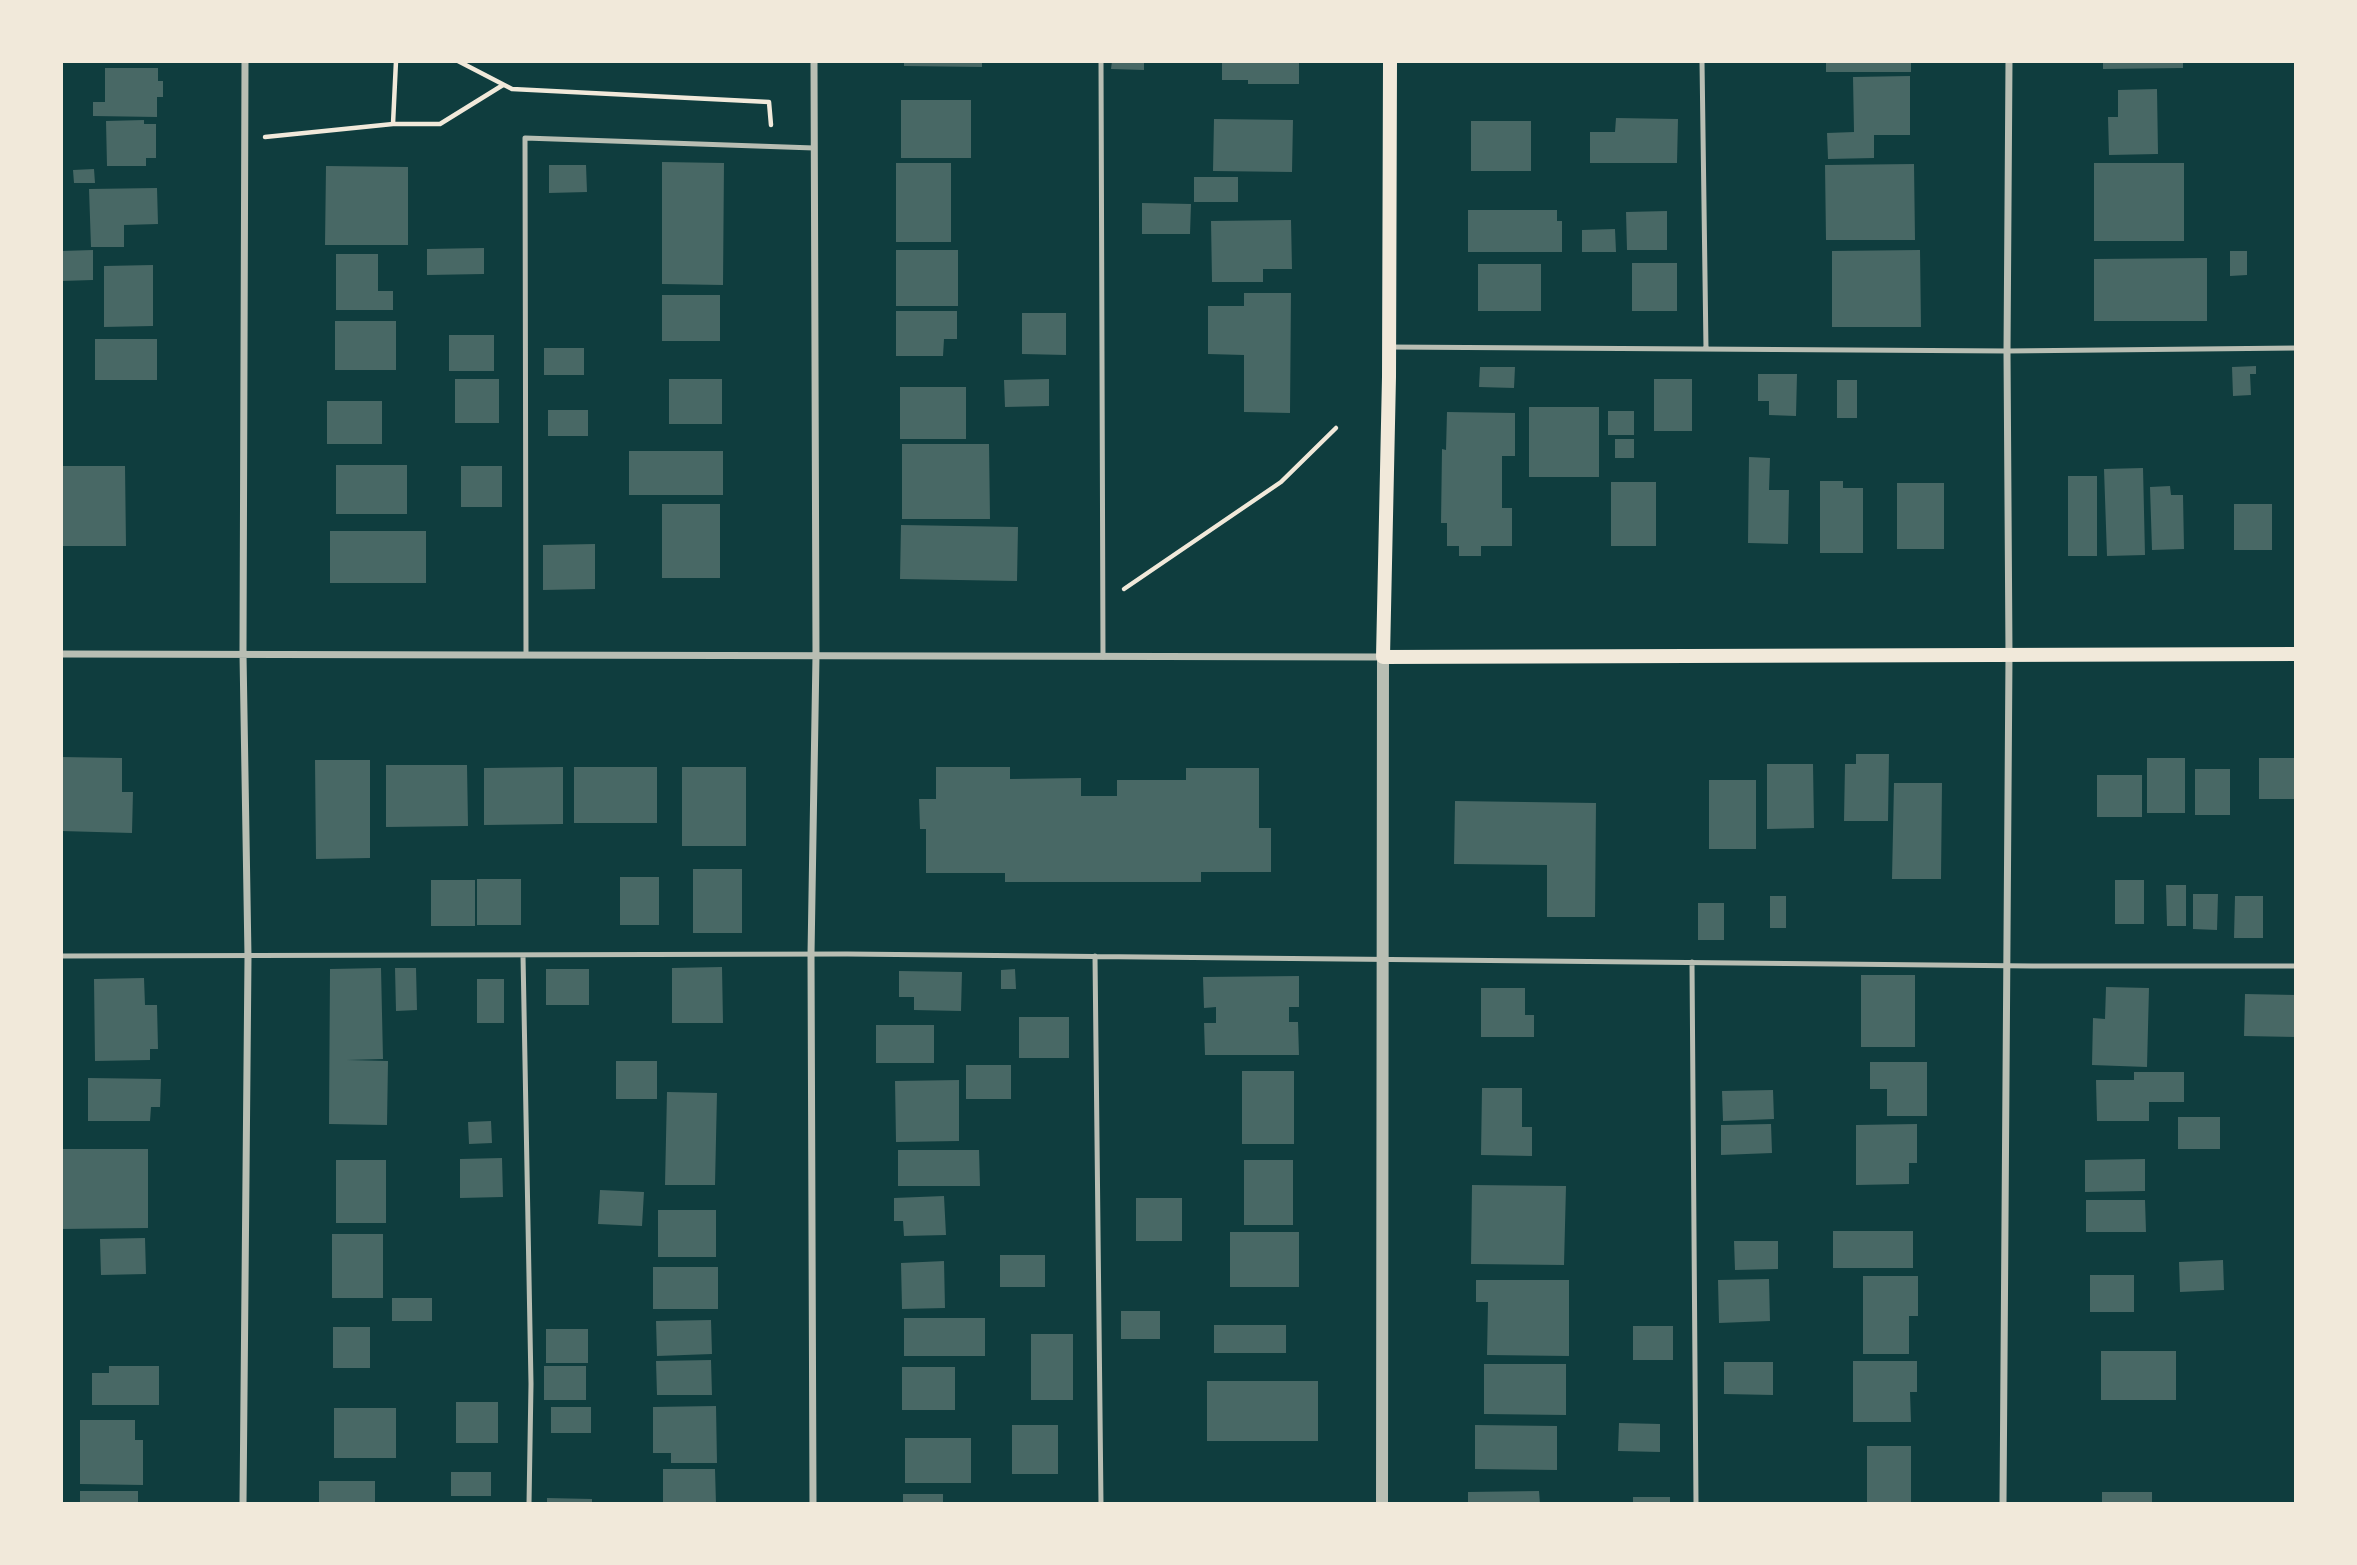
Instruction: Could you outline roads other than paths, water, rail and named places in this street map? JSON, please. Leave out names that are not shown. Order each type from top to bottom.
[{"type":"main road","points":[[1390,61],[1389,347],[1382,657],[2296,654]]},
{"type":"street","points":[[243,1504],[248,957],[243,654],[245,61]]},
{"type":"street","points":[[813,1504],[811,954],[816,656],[814,61]]},
{"type":"street","points":[[2003,1504],[2009,655],[2009,61]]},
{"type":"street","points":[[61,654],[1382,657],[1382,1504]]},
{"type":"lane","points":[[1101,61],[1103,657]]},
{"type":"lane","points":[[1702,61],[1706,349]]},
{"type":"lane","points":[[526,654],[525,138],[814,148]]},
{"type":"lane","points":[[1389,347],[2007,351],[2296,348]]},
{"type":"lane","points":[[61,956],[811,954],[2007,966],[2296,966]]},
{"type":"lane","points":[[523,955],[531,1384],[529,1504]]},
{"type":"lane","points":[[1095,956],[1101,1504]]},
{"type":"lane","points":[[1692,962],[1696,1504]]}]
